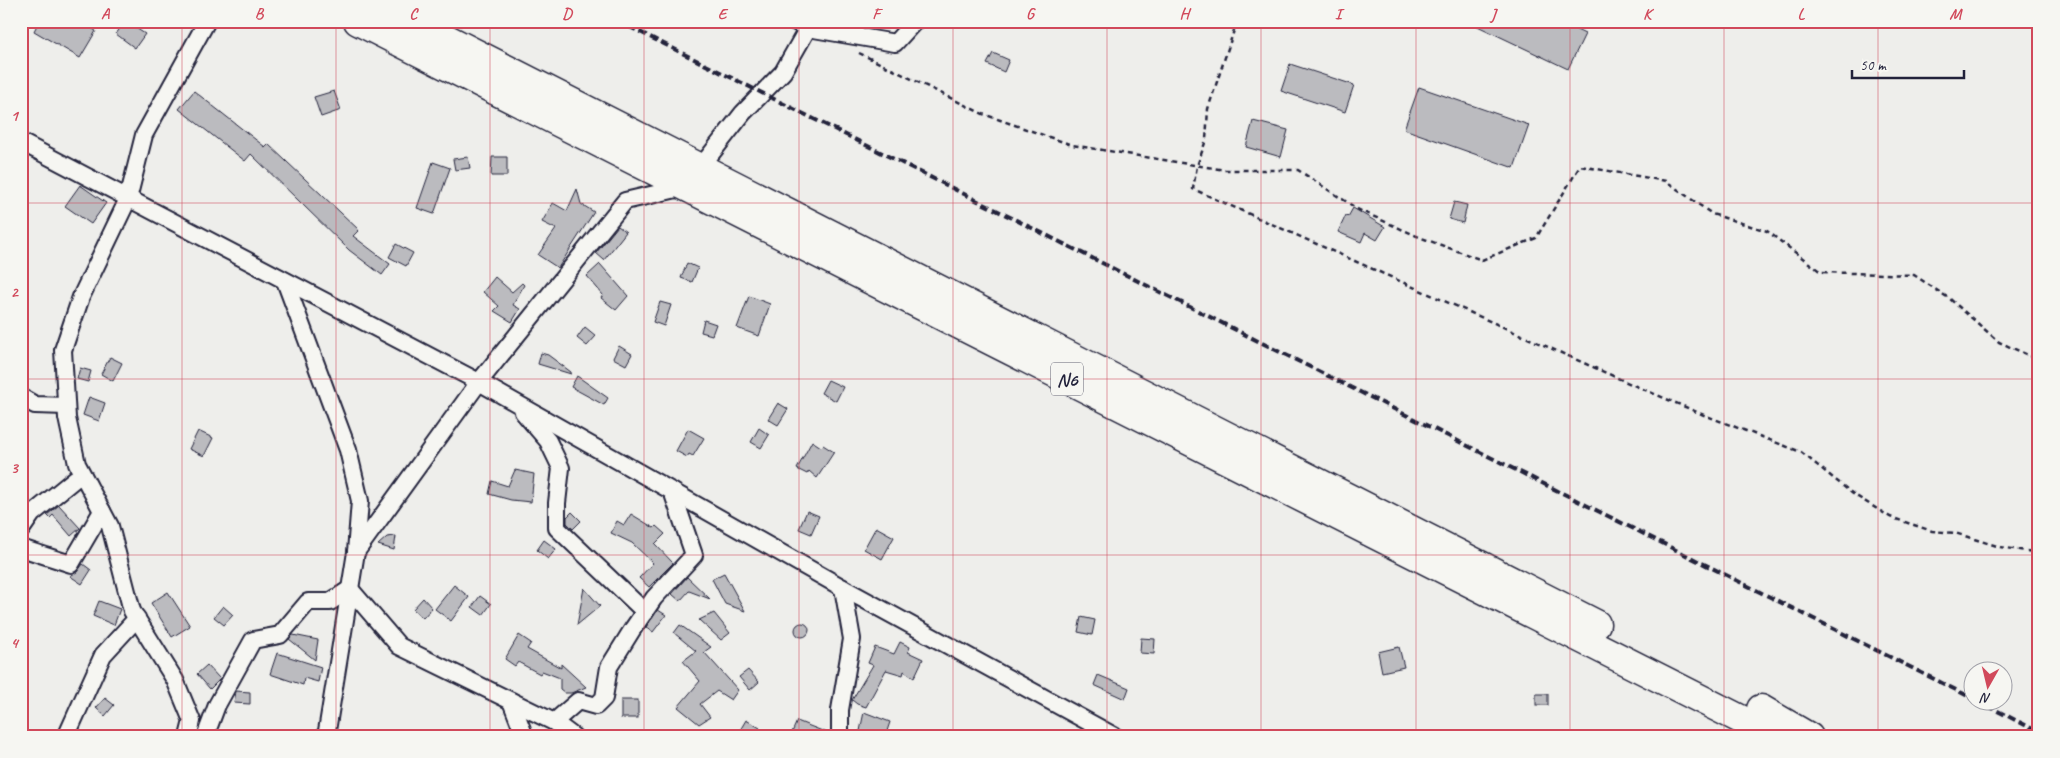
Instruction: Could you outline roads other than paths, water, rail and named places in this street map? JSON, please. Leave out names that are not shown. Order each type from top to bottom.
[{"type":"highway","name":"N6","points":[[358,21],[693,178],[1765,711],[1809,737]]},
{"type":"highway","name":"N6","points":[[412,21],[693,178],[1776,737]]},
{"type":"street","points":[[188,737],[192,721],[175,680],[132,611],[110,526],[77,464],[66,406],[63,350],[81,296],[128,199],[144,135],[207,21]]},
{"type":"street","points":[[356,552],[479,382],[625,201],[693,178],[743,113],[783,72],[801,25],[895,43],[915,21]]},
{"type":"street","points":[[21,142],[479,382],[843,588],[1116,737]]},
{"type":"street","points":[[285,281],[348,450],[360,502],[356,552],[326,737]]},
{"type":"street","points":[[22,398],[35,405],[66,406]]},
{"type":"street","points":[[514,402],[548,441],[561,468],[557,503],[557,528],[644,612]]},
{"type":"street","points":[[21,530],[32,514],[75,479],[83,476]]},
{"type":"street","points":[[554,722],[578,701],[596,706],[604,698],[609,667],[654,598],[694,555],[672,491]]},
{"type":"street","points":[[21,548],[71,564],[102,511]]},
{"type":"street","points":[[840,737],[840,710],[852,638],[843,588]]},
{"type":"street","points":[[350,590],[399,646],[554,722],[574,737]]},
{"type":"street","points":[[205,737],[217,705],[253,640],[280,635],[308,602],[330,602],[350,590]]},
{"type":"street","points":[[66,737],[103,655],[137,618]]},
{"type":"street","points":[[511,701],[525,737]]},
{"type":"railway","points":[[618,21],[1962,693]]},
{"type":"railway","points":[[1996,710],[2039,732]]}]
